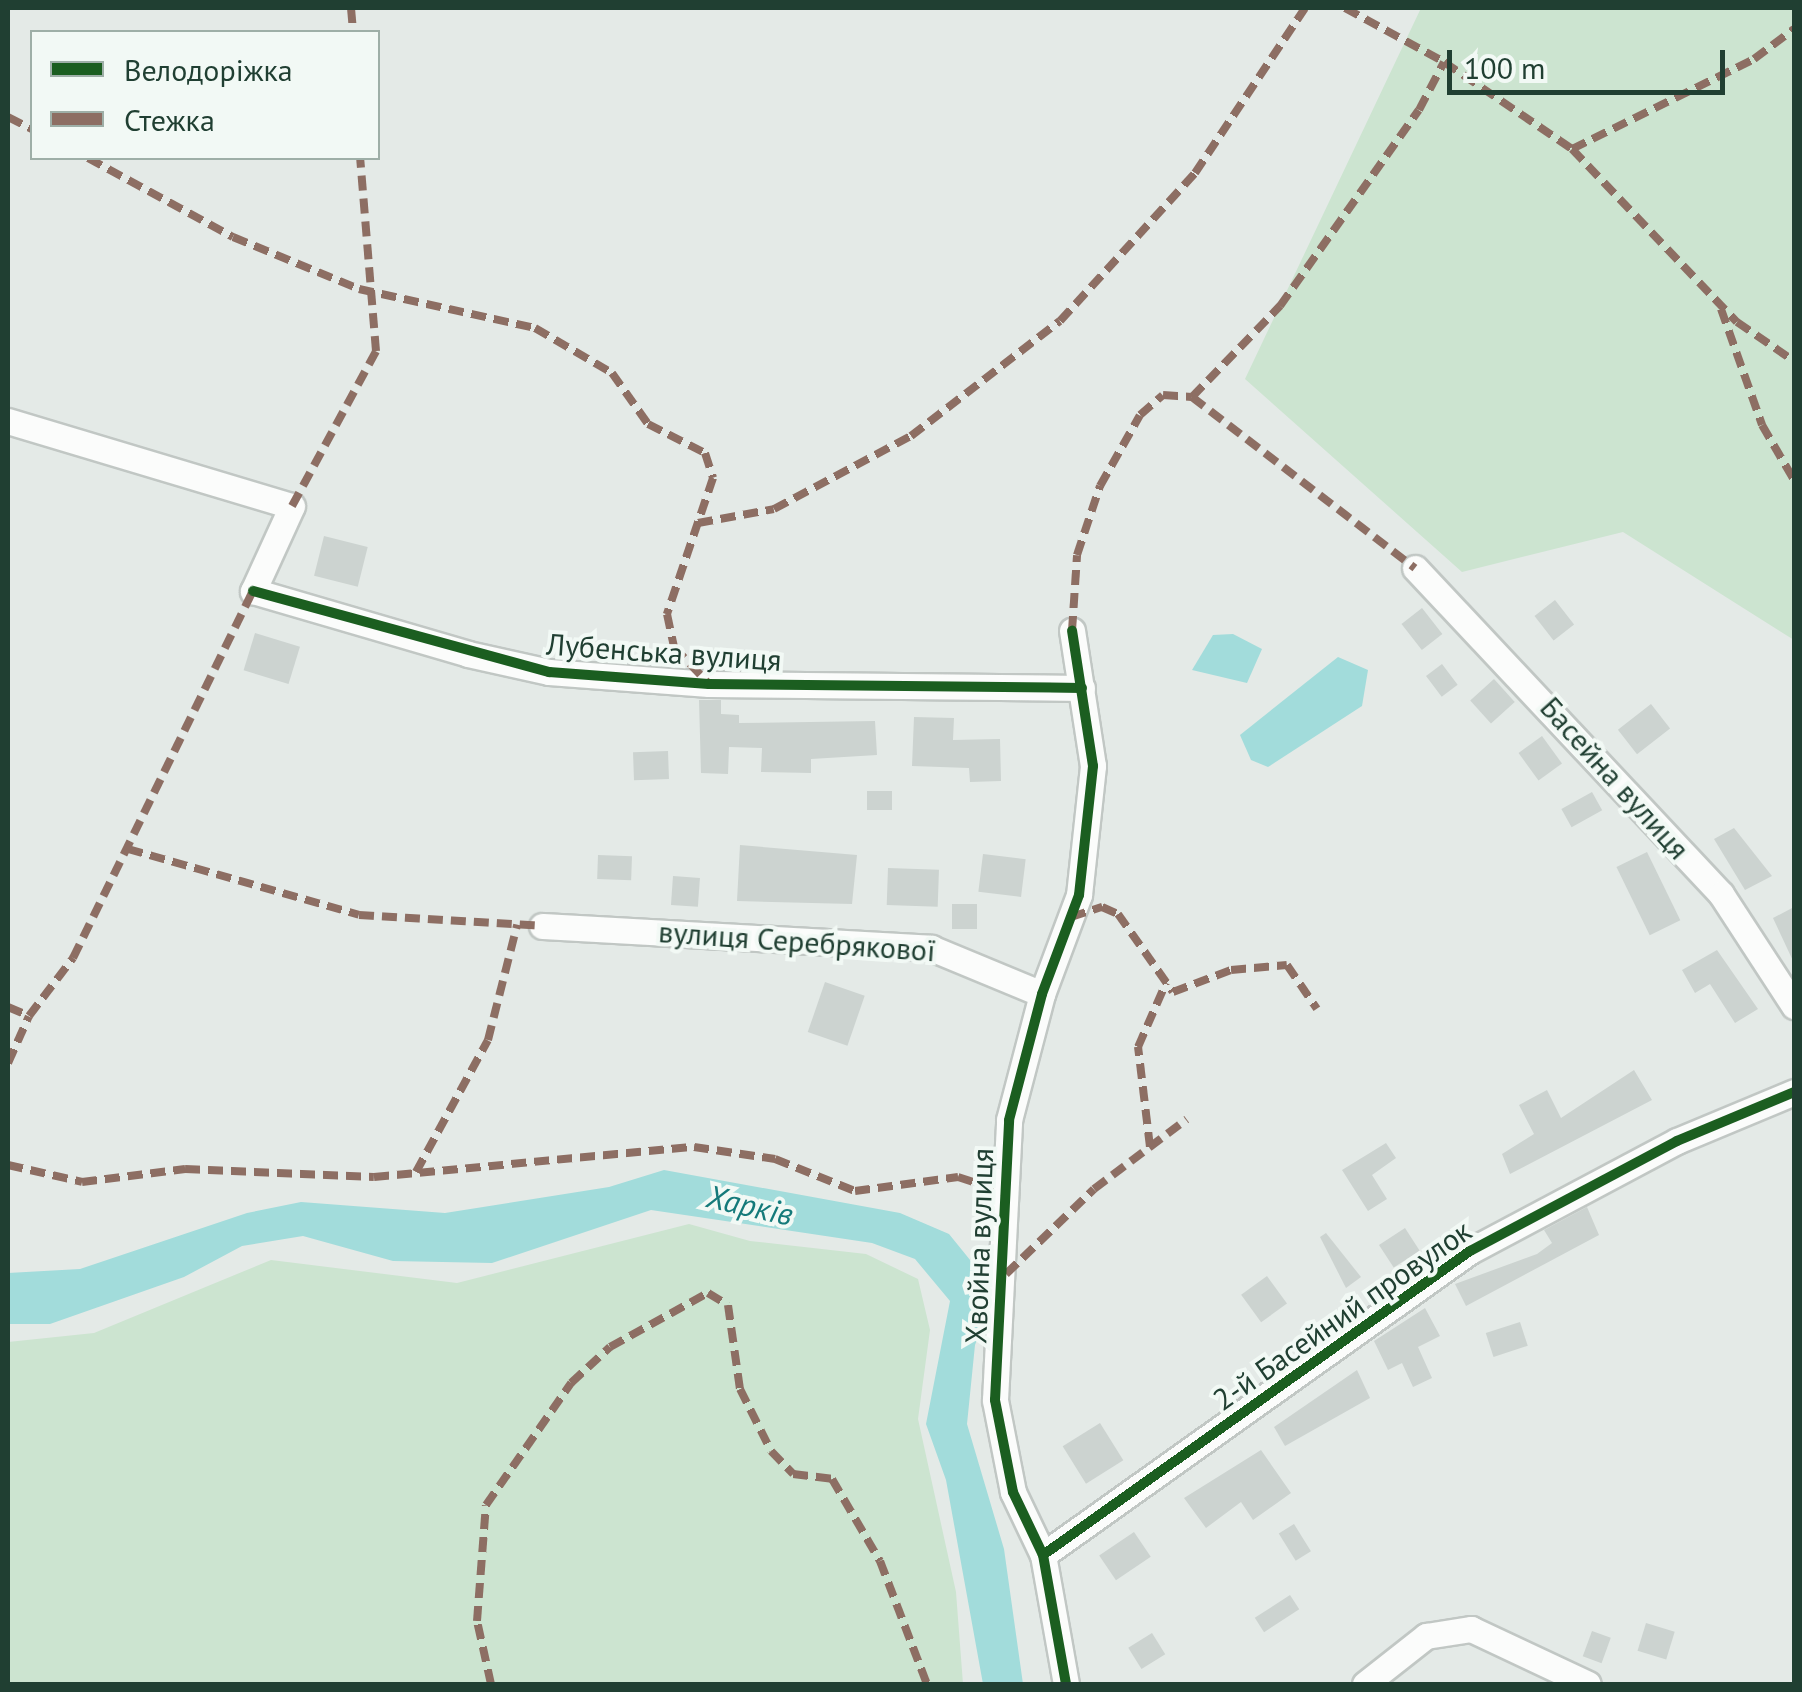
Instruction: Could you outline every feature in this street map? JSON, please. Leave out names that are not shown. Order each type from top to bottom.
[{"type":"street","name":"Лубeнська вулиця","points":[[8,421],[292,506],[253,591],[548,672],[709,684],[1082,688]]},
{"type":"street","name":"Басейна вулиця","points":[[1415,568],[1721,894],[1794,1006]]},
{"type":"street","name":"Хвойна вулиця","points":[[1066,1684],[1043,1555],[1013,1492],[995,1400],[1009,1120],[1042,994],[1079,895],[1093,766],[1072,631]]},
{"type":"street","name":"вулиця Серебрякової","points":[[542,926],[917,946],[973,960],[1042,994]]},
{"type":"street","name":"2-й Басейний провулок","points":[[1043,1555],[1470,1250],[1677,1141],[1794,1092]]},
{"type":"street","points":[[1366,1684],[1426,1636],[1471,1629],[1588,1684]]},
{"type":"green space","points":[[1421,8],[1794,8],[1794,640],[1623,532],[1462,572],[1245,379]]},
{"type":"green space","points":[[689,1224],[750,1241],[866,1254],[918,1279],[930,1330],[918,1419],[956,1592],[963,1684],[8,1684],[8,1342],[94,1333],[271,1260],[457,1283]]},
{"type":"water","points":[[1233,634],[1262,649],[1247,683],[1192,670],[1213,635]]},
{"type":"water","points":[[1338,657],[1368,670],[1362,706],[1268,767],[1251,760],[1240,735]]},
{"type":"water","name":"Харків","points":[[664,1170],[900,1213],[949,1234],[979,1271],[991,1304],[975,1345],[967,1424],[1004,1549],[1023,1684],[983,1684],[946,1480],[926,1424],[950,1301],[915,1259],[872,1243],[651,1210],[492,1263],[393,1261],[303,1236],[242,1246],[184,1277],[50,1324],[8,1324],[8,1273],[80,1269],[247,1213],[301,1202],[445,1213],[609,1187]]},
{"type":"building","points":[[324,536],[368,547],[358,587],[314,576]]},
{"type":"building","points":[[1555,600],[1574,624],[1554,640],[1535,616]]},
{"type":"building","points":[[1422,608],[1442,634],[1422,650],[1402,624]]},
{"type":"building","points":[[255,633],[300,647],[289,684],[244,670]]},
{"type":"building","points":[[1442,664],[1458,685],[1442,697],[1426,676]]},
{"type":"building","points":[[1494,679],[1515,702],[1491,723],[1470,700]]},
{"type":"building","points":[[699,700],[721,700],[721,714],[739,715],[739,723],[875,721],[877,755],[811,759],[811,773],[761,772],[762,748],[729,747],[728,774],[701,773]]},
{"type":"building","points":[[1651,704],[1670,728],[1637,754],[1618,730]]},
{"type":"building","points":[[914,717],[954,718],[953,740],[1000,739],[1001,781],[970,782],[969,768],[912,766]]},
{"type":"building","points":[[1542,736],[1562,764],[1539,781],[1519,753]]},
{"type":"building","points":[[668,751],[669,779],[634,780],[633,752]]},
{"type":"building","points":[[867,791],[892,791],[892,810],[867,810]]},
{"type":"building","points":[[1592,792],[1602,810],[1572,827],[1561,809]]},
{"type":"building","points":[[1734,828],[1772,876],[1745,890],[1714,839]]},
{"type":"building","points":[[740,845],[857,855],[852,904],[737,901]]},
{"type":"building","points":[[1647,852],[1680,920],[1650,935],[1616,867]]},
{"type":"building","points":[[983,854],[1026,859],[1021,897],[978,892]]},
{"type":"building","points":[[598,855],[632,856],[631,880],[597,879]]},
{"type":"building","points":[[888,868],[939,870],[938,907],[887,905]]},
{"type":"building","points":[[673,876],[700,878],[698,907],[671,905]]},
{"type":"building","points":[[952,904],[977,904],[977,929],[952,929]]},
{"type":"building","points":[[1794,907],[1794,963],[1773,918]]},
{"type":"building","points":[[1717,950],[1758,1009],[1735,1023],[1710,984],[1695,993],[1682,970]]},
{"type":"building","points":[[825,982],[865,996],[847,1046],[808,1032]]},
{"type":"building","points":[[1634,1070],[1652,1100],[1510,1174],[1502,1154],[1534,1134],[1519,1105],[1547,1090],[1561,1118]]},
{"type":"building","points":[[1386,1143],[1396,1158],[1372,1175],[1387,1199],[1368,1211],[1342,1170]]},
{"type":"building","points":[[1587,1207],[1599,1235],[1466,1306],[1455,1284],[1537,1254],[1552,1243],[1544,1230]]},
{"type":"building","points":[[1405,1228],[1420,1251],[1394,1268],[1379,1245]]},
{"type":"building","points":[[1326,1233],[1361,1277],[1346,1288],[1320,1237]]},
{"type":"building","points":[[1267,1276],[1287,1304],[1261,1322],[1241,1295]]},
{"type":"building","points":[[1425,1308],[1440,1336],[1418,1347],[1432,1378],[1413,1387],[1402,1363],[1388,1370],[1374,1341]]},
{"type":"building","points":[[1520,1322],[1528,1346],[1493,1357],[1486,1333]]},
{"type":"building","points":[[1357,1370],[1370,1398],[1285,1446],[1274,1427]]},
{"type":"building","points":[[1100,1423],[1123,1460],[1086,1484],[1063,1446]]},
{"type":"building","points":[[1261,1450],[1291,1493],[1253,1520],[1241,1502],[1206,1528],[1184,1498]]},
{"type":"building","points":[[1294,1524],[1311,1551],[1296,1561],[1279,1534]]},
{"type":"building","points":[[1134,1532],[1151,1557],[1116,1580],[1099,1555]]},
{"type":"building","points":[[1290,1595],[1299,1609],[1264,1632],[1255,1618]]},
{"type":"building","points":[[1646,1623],[1675,1632],[1666,1660],[1638,1651]]},
{"type":"building","points":[[1592,1631],[1611,1638],[1602,1663],[1583,1656]]},
{"type":"building","points":[[1152,1633],[1165,1654],[1142,1669],[1128,1648]]},
{"type":"marked path","points":[[351,8],[353,30]]},
{"type":"marked path","points":[[698,523],[774,509],[911,436],[1060,321],[1195,173],[1305,8]]},
{"type":"marked path","points":[[1345,8],[1444,62]]},
{"type":"marked path","points":[[1572,149],[1754,59],[1794,29]]},
{"type":"marked path","points":[[1192,397],[1280,306],[1419,110],[1444,62],[1572,149],[1737,322],[1794,361]]},
{"type":"marked path","points":[[8,117],[30,128]]},
{"type":"marked path","points":[[92,160],[233,237],[359,289],[535,328],[612,373],[648,424],[705,453],[713,478],[667,614],[674,647],[709,684]]},
{"type":"marked path","points":[[292,506],[376,351],[360,160]]},
{"type":"marked path","points":[[1721,309],[1762,425],[1794,480]]},
{"type":"marked path","points":[[1072,631],[1077,555],[1100,486],[1140,415],[1163,395],[1192,397],[1415,568]]},
{"type":"marked path","points":[[8,1063],[29,1016],[73,958],[253,591]]},
{"type":"marked path","points":[[128,849],[359,915],[542,926]]},
{"type":"marked path","points":[[1071,917],[1102,907],[1118,914],[1173,992],[1231,970],[1287,965],[1317,1009]]},
{"type":"marked path","points":[[416,1172],[488,1040],[517,925]]},
{"type":"marked path","points":[[1150,1147],[1138,1047],[1166,983]]},
{"type":"marked path","points":[[8,1007],[29,1016]]},
{"type":"marked path","points":[[1006,1274],[1094,1189],[1187,1119]]},
{"type":"marked path","points":[[8,1165],[82,1182],[185,1169],[374,1177],[694,1147],[775,1159],[855,1191],[958,1177],[1004,1192]]},
{"type":"marked path","points":[[491,1684],[477,1621],[486,1505],[571,1383],[610,1347],[708,1293],[728,1305],[740,1389],[771,1451],[793,1474],[832,1479],[880,1561],[927,1684]]},
{"type":"cycle path","points":[[253,591],[549,672],[709,684],[1082,688]]},
{"type":"cycle path","points":[[1066,1684],[1043,1555],[1013,1492],[995,1400],[1009,1120],[1042,994],[1079,895],[1093,766],[1072,631]]},
{"type":"cycle path","points":[[1043,1555],[1470,1251],[1677,1141],[1794,1092]]}]
